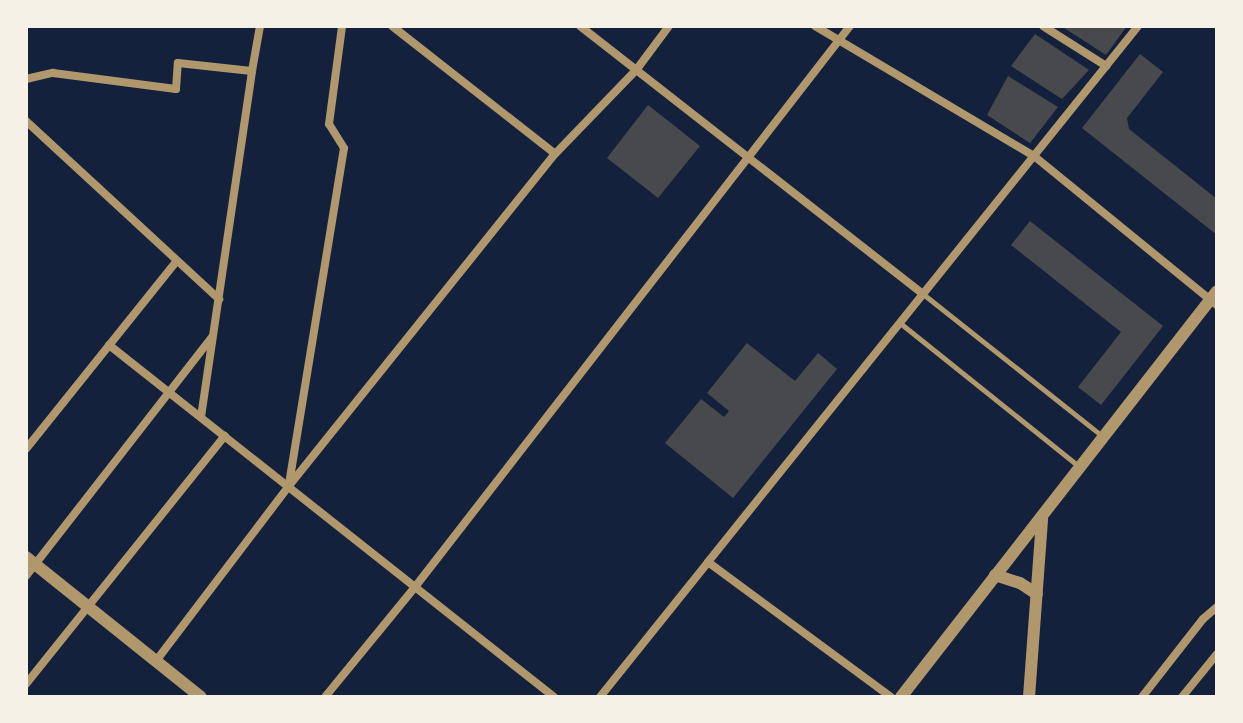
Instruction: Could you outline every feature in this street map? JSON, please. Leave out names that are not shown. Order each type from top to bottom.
[{"type":"street","points":[[201,417],[260,26]]},
{"type":"street","points":[[288,487],[344,148],[329,124],[342,26]]},
{"type":"street","points":[[392,26],[555,154]]},
{"type":"street","points":[[580,26],[749,155],[923,294]]},
{"type":"street","points":[[156,661],[288,487],[555,154],[637,69],[669,26]]},
{"type":"street","points":[[815,26],[1034,156],[1215,299],[1102,437],[1042,519],[901,697]]},
{"type":"street","points":[[325,697],[415,587],[850,26]]},
{"type":"street","points":[[1043,26],[1106,66]]},
{"type":"street","points":[[600,697],[1138,26]]},
{"type":"street","points":[[26,79],[53,73],[176,89],[178,63],[252,71]]},
{"type":"street","points":[[26,121],[219,299]]},
{"type":"street","points":[[26,449],[176,262]]},
{"type":"street","points":[[26,576],[30,561],[213,337]]},
{"type":"street","points":[[109,345],[554,697]]},
{"type":"street","points":[[26,684],[225,436]]},
{"type":"street","points":[[1029,697],[1042,519]]},
{"type":"street","points":[[30,561],[201,697]]},
{"type":"street","points":[[708,562],[891,697]]},
{"type":"street","points":[[995,575],[1020,583],[1037,594]]},
{"type":"street","points":[[1142,697],[1203,619],[1217,607]]},
{"type":"street","points":[[1182,697],[1217,654]]},
{"type":"lane","points":[[923,294],[1102,437]]},
{"type":"lane","points":[[900,323],[1081,468]]},
{"type":"building","points":[[1061,26],[1127,26],[1106,55]]},
{"type":"building","points":[[1035,34],[1089,70],[1062,99],[1011,66]]},
{"type":"building","points":[[1140,54],[1163,72],[1127,118],[1129,129],[1217,199],[1217,235],[1082,128]]},
{"type":"building","points":[[1008,76],[1058,107],[1030,143],[987,115]]},
{"type":"building","points":[[648,105],[700,146],[658,198],[607,158]]},
{"type":"building","points":[[1030,221],[1163,326],[1101,405],[1078,387],[1121,332],[1011,245]]},
{"type":"building","points":[[747,343],[795,381],[818,353],[837,369],[733,498],[665,443],[701,399],[724,417],[729,411],[707,393]]}]
